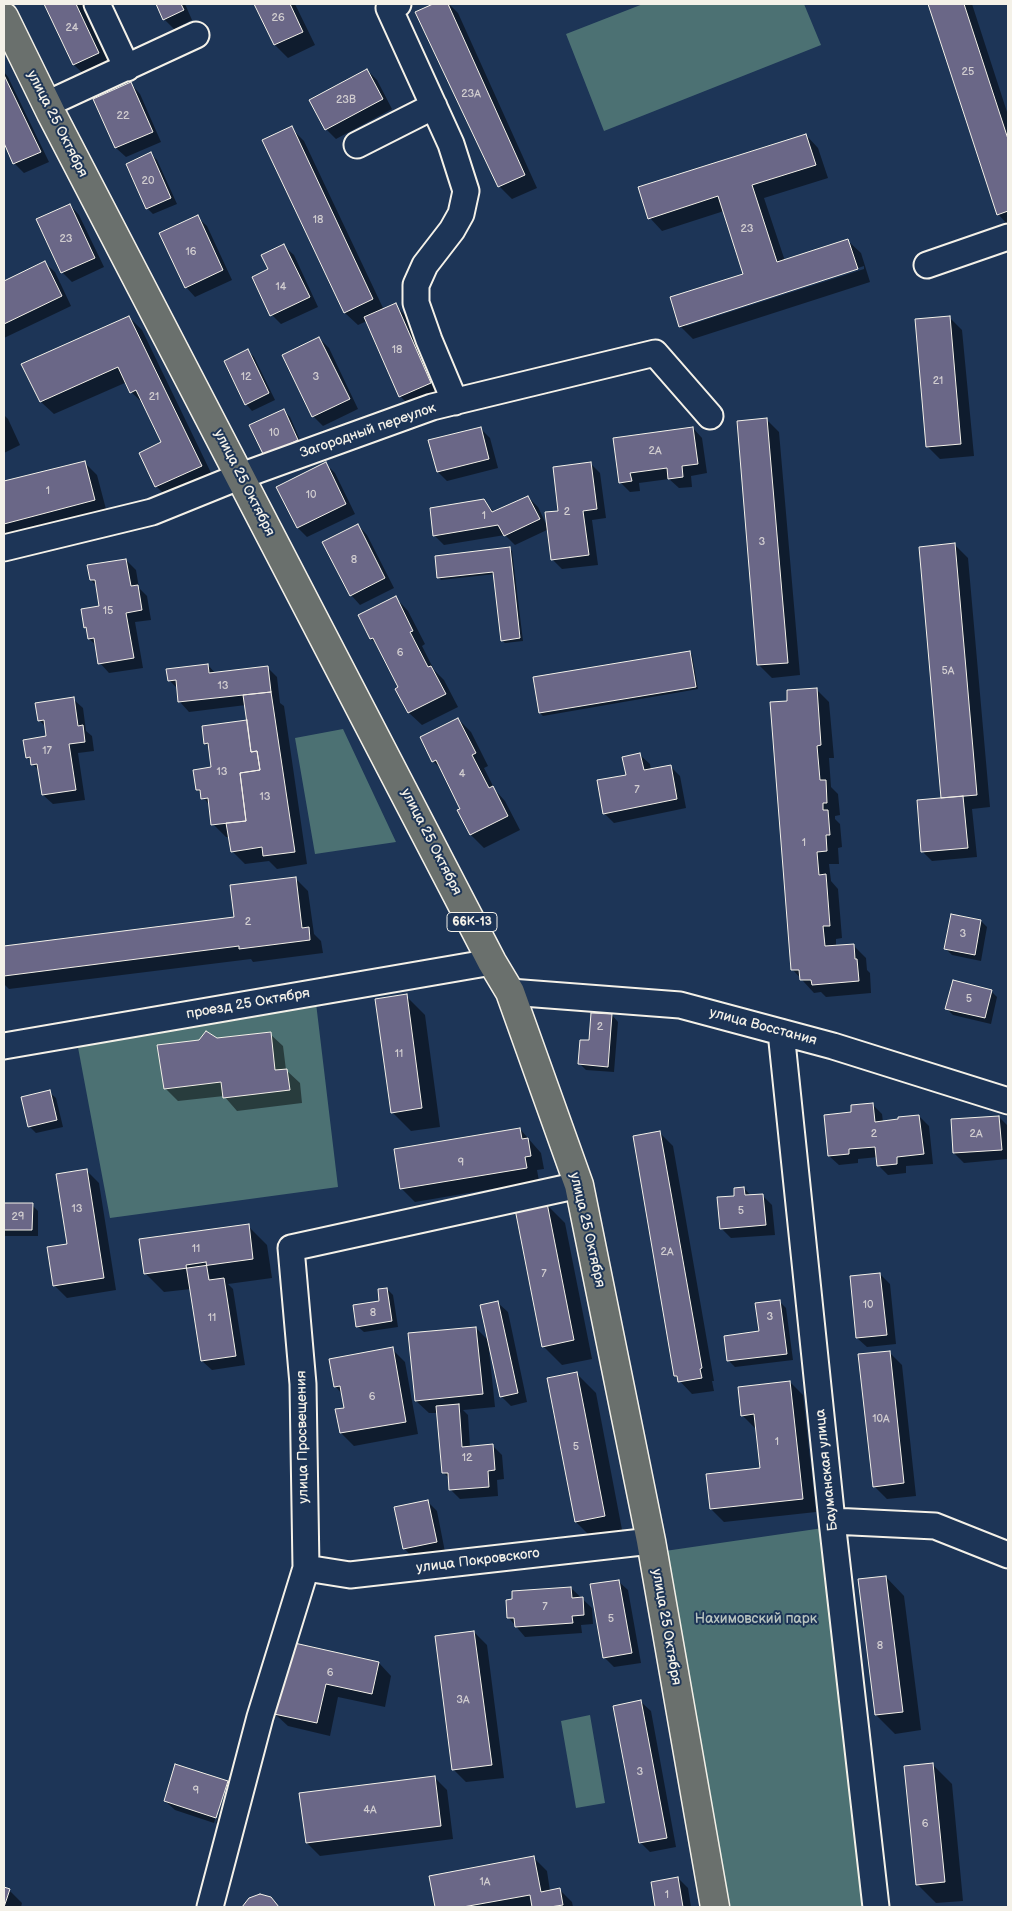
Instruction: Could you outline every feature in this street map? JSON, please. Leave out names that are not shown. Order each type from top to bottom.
[{"type":"main road","name":"улица 25 Октября","points":[[7,30],[241,476],[492,962],[510,992],[579,1185],[651,1541],[715,1907]]},
{"type":"street","points":[[97,4],[127,68]]},
{"type":"street","points":[[398,4],[389,8],[451,144],[466,191],[461,214],[452,230],[425,265],[416,285],[416,303],[455,402]]},
{"type":"street","points":[[47,104],[196,36]]},
{"type":"street","points":[[358,145],[434,106]]},
{"type":"street","points":[[927,265],[1008,237]]},
{"type":"street","name":"Загородный переулок","points":[[4,548],[152,512],[241,476],[432,408],[655,353],[710,416]]},
{"type":"street","name":"проезд 25 Октября","points":[[4,1046],[492,962]]},
{"type":"street","name":"улица Восстания","points":[[510,992],[680,1005],[892,1064],[1008,1101]]},
{"type":"street","name":"Бауманская улица","points":[[781,1032],[832,1521],[876,1907]]},
{"type":"street","name":"улица Просвещения","points":[[210,1907],[260,1717],[306,1568],[303,1384],[291,1248],[579,1185]]},
{"type":"street","points":[[832,1521],[935,1526],[1008,1555]]},
{"type":"street","name":"улица Покровского","points":[[306,1568],[350,1575],[651,1541]]},
{"type":"green space","points":[[643,4],[804,4],[821,45],[604,131],[566,34]]},
{"type":"green space","points":[[343,729],[396,842],[315,854],[295,738]]},
{"type":"green space","points":[[316,1003],[338,1187],[110,1218],[77,1042]]},
{"type":"green space","name":"Нахимовский парк","points":[[823,1528],[866,1907],[727,1907],[665,1551]]},
{"type":"green space","points":[[590,1715],[605,1803],[576,1808],[561,1721]]},
{"type":"building","points":[[44,4],[76,4],[99,53],[73,65]]},
{"type":"building","points":[[156,4],[181,4],[184,10],[163,20]]},
{"type":"building","points":[[254,4],[290,4],[303,32],[274,45]]},
{"type":"building","points":[[433,4],[448,4],[525,175],[498,187],[415,12]]},
{"type":"building","points":[[928,4],[964,4],[1008,139],[1008,211],[997,215]]},
{"type":"building","points":[[367,69],[383,99],[325,130],[309,100]]},
{"type":"building","points":[[4,75],[41,152],[13,164],[4,143]]},
{"type":"building","points":[[131,82],[153,132],[115,148],[93,99]]},
{"type":"building","points":[[292,126],[373,299],[344,313],[262,140]]},
{"type":"building","points":[[806,134],[816,165],[752,185],[777,262],[848,239],[858,269],[679,327],[670,297],[743,274],[718,196],[648,219],[638,187]]},
{"type":"building","points":[[151,152],[171,198],[146,209],[126,164]]},
{"type":"building","points":[[70,204],[95,258],[61,273],[36,219]]},
{"type":"building","points":[[198,215],[223,270],[185,288],[159,233]]},
{"type":"building","points":[[284,244],[310,297],[270,316],[252,277],[268,269],[261,255]]},
{"type":"building","points":[[45,261],[62,296],[4,324],[4,281]]},
{"type":"building","points":[[396,303],[431,383],[399,397],[364,317]]},
{"type":"building","points":[[129,316],[202,466],[155,487],[139,453],[161,442],[136,390],[130,393],[118,367],[40,402],[21,364]]},
{"type":"building","points":[[950,316],[961,444],[926,447],[915,319]]},
{"type":"building","points":[[319,337],[350,399],[312,417],[282,355]]},
{"type":"building","points":[[248,349],[269,393],[245,405],[224,361]]},
{"type":"building","points":[[284,409],[298,440],[264,456],[249,425]]},
{"type":"building","points":[[767,418],[788,663],[757,665],[737,421]]},
{"type":"building","points":[[481,427],[489,459],[437,472],[428,440]]},
{"type":"building","points":[[693,427],[698,464],[682,466],[683,477],[668,479],[667,468],[630,473],[632,481],[619,483],[613,438]]},
{"type":"building","points":[[85,461],[95,500],[4,524],[4,481]]},
{"type":"building","points":[[326,462],[346,504],[297,528],[276,487]]},
{"type":"building","points":[[591,462],[597,509],[583,511],[589,555],[551,560],[545,512],[558,511],[553,467]]},
{"type":"building","points":[[528,496],[540,519],[504,536],[498,525],[433,536],[430,508],[484,499],[492,512]]},
{"type":"building","points":[[358,524],[385,578],[350,596],[322,542]]},
{"type":"building","points":[[955,543],[977,795],[941,798],[919,547]]},
{"type":"building","points":[[510,547],[520,638],[501,641],[493,572],[437,578],[435,556]]},
{"type":"building","points":[[126,559],[131,586],[138,585],[142,610],[126,613],[134,658],[98,664],[94,638],[88,639],[81,609],[99,606],[95,580],[90,580],[87,565]]},
{"type":"building","points":[[396,596],[413,631],[410,632],[428,667],[431,666],[446,694],[408,713],[395,689],[398,687],[373,638],[370,639],[358,615]]},
{"type":"building","points":[[690,651],[696,687],[539,713],[533,677]]},
{"type":"building","points":[[208,664],[209,673],[268,666],[271,692],[178,702],[176,680],[168,681],[166,669]]},
{"type":"building","points":[[817,688],[821,745],[817,746],[820,780],[826,780],[827,803],[823,803],[823,810],[828,810],[830,835],[826,835],[827,851],[817,852],[819,875],[826,874],[830,926],[823,926],[825,946],[854,944],[859,981],[812,985],[811,980],[800,980],[799,970],[791,970],[770,702],[787,701],[787,690]]},
{"type":"building","points":[[271,692],[295,852],[263,856],[262,847],[231,852],[226,823],[246,821],[240,773],[260,770],[257,751],[251,752],[243,695]]},
{"type":"building","points":[[74,697],[78,726],[83,725],[85,742],[69,744],[76,790],[42,795],[37,764],[31,765],[30,757],[26,758],[23,740],[46,736],[44,720],[38,721],[35,703]]},
{"type":"building","points":[[458,718],[476,753],[472,755],[489,788],[493,786],[508,816],[470,835],[457,810],[460,809],[436,760],[432,762],[420,737]]},
{"type":"building","points":[[247,720],[251,752],[257,751],[260,770],[240,773],[246,821],[211,825],[208,798],[201,799],[200,790],[196,790],[193,770],[211,767],[208,743],[204,744],[202,726]]},
{"type":"building","points":[[640,753],[644,770],[671,765],[677,799],[603,814],[597,780],[626,775],[622,757]]},
{"type":"building","points":[[963,796],[968,848],[921,852],[917,800]]},
{"type":"building","points":[[296,877],[302,928],[309,927],[310,940],[239,949],[239,946],[4,976],[4,946],[234,917],[230,885]]},
{"type":"building","points":[[951,914],[981,920],[975,955],[944,949]]},
{"type":"building","points":[[953,980],[992,990],[985,1018],[945,1009]]},
{"type":"building","points":[[407,994],[422,1108],[391,1113],[375,999]]},
{"type":"building","points":[[591,1013],[612,1014],[608,1067],[578,1064],[580,1040],[589,1040]]},
{"type":"building","points":[[206,1031],[217,1038],[271,1032],[275,1070],[287,1069],[290,1090],[223,1098],[221,1082],[164,1089],[157,1045],[199,1040]]},
{"type":"building","points":[[50,1090],[57,1120],[28,1127],[21,1097]]},
{"type":"building","points":[[873,1103],[875,1122],[919,1115],[924,1154],[897,1157],[897,1164],[877,1166],[875,1147],[849,1149],[849,1154],[828,1156],[824,1115],[851,1112],[851,1105]]},
{"type":"building","points":[[999,1116],[1002,1150],[953,1153],[951,1119]]},
{"type":"building","points":[[520,1128],[522,1139],[528,1138],[531,1156],[525,1157],[527,1168],[400,1189],[394,1149]]},
{"type":"building","points":[[660,1131],[702,1368],[700,1369],[702,1378],[678,1382],[677,1376],[674,1376],[633,1136]]},
{"type":"building","points":[[87,1169],[104,1278],[53,1286],[47,1247],[67,1244],[56,1174]]},
{"type":"building","points":[[744,1187],[745,1195],[763,1194],[766,1225],[720,1229],[717,1197],[734,1196],[734,1188]]},
{"type":"building","points":[[4,1203],[33,1203],[32,1230],[4,1230]]},
{"type":"building","points":[[547,1203],[574,1340],[542,1347],[515,1209]]},
{"type":"building","points":[[249,1224],[253,1259],[144,1274],[139,1239]]},
{"type":"building","points":[[206,1262],[209,1280],[224,1278],[236,1356],[201,1361],[186,1265]]},
{"type":"building","points":[[880,1273],[887,1335],[856,1338],[850,1276]]},
{"type":"building","points":[[387,1288],[392,1321],[356,1327],[353,1305],[379,1301],[378,1289]]},
{"type":"building","points":[[780,1300],[787,1354],[727,1361],[724,1336],[759,1331],[755,1303]]},
{"type":"building","points":[[498,1301],[518,1393],[500,1397],[480,1305]]},
{"type":"building","points":[[476,1327],[483,1394],[415,1401],[408,1333]]},
{"type":"building","points":[[393,1347],[406,1422],[340,1433],[335,1409],[344,1408],[340,1386],[334,1387],[329,1359]]},
{"type":"building","points":[[890,1351],[904,1483],[873,1487],[858,1354]]},
{"type":"building","points":[[577,1372],[605,1516],[575,1522],[547,1378]]},
{"type":"building","points":[[790,1381],[803,1499],[710,1509],[706,1474],[760,1468],[754,1414],[741,1416],[738,1387]]},
{"type":"building","points":[[459,1404],[462,1447],[493,1444],[495,1470],[488,1471],[489,1487],[449,1490],[448,1473],[442,1473],[436,1406]]},
{"type":"building","points":[[428,1500],[437,1542],[403,1549],[394,1507]]},
{"type":"building","points":[[886,1576],[903,1712],[875,1715],[858,1579]]},
{"type":"building","points":[[619,1580],[632,1653],[603,1658],[590,1584]]},
{"type":"building","points":[[571,1587],[572,1598],[583,1597],[584,1615],[572,1616],[573,1623],[515,1627],[514,1618],[507,1618],[506,1600],[512,1599],[512,1591]]},
{"type":"building","points":[[474,1631],[492,1765],[452,1770],[435,1636]]},
{"type":"building","points":[[290,1642],[379,1662],[372,1694],[326,1684],[317,1723],[274,1714]]},
{"type":"building","points":[[641,1700],[667,1838],[639,1843],[613,1706]]},
{"type":"building","points":[[933,1763],[945,1882],[916,1885],[904,1766]]},
{"type":"building","points":[[175,1764],[228,1781],[216,1818],[164,1801]]},
{"type":"building","points":[[435,1776],[441,1826],[306,1843],[299,1793]]},
{"type":"building","points":[[534,1856],[541,1892],[560,1888],[563,1905],[532,1907],[530,1895],[463,1907],[435,1907],[429,1876]]},
{"type":"building","points":[[678,1877],[683,1907],[655,1907],[651,1882]]},
{"type":"building","points":[[4,1887],[10,1889],[4,1907]]},
{"type":"building","points":[[260,1894],[271,1897],[279,1907],[242,1907],[249,1898]]}]
